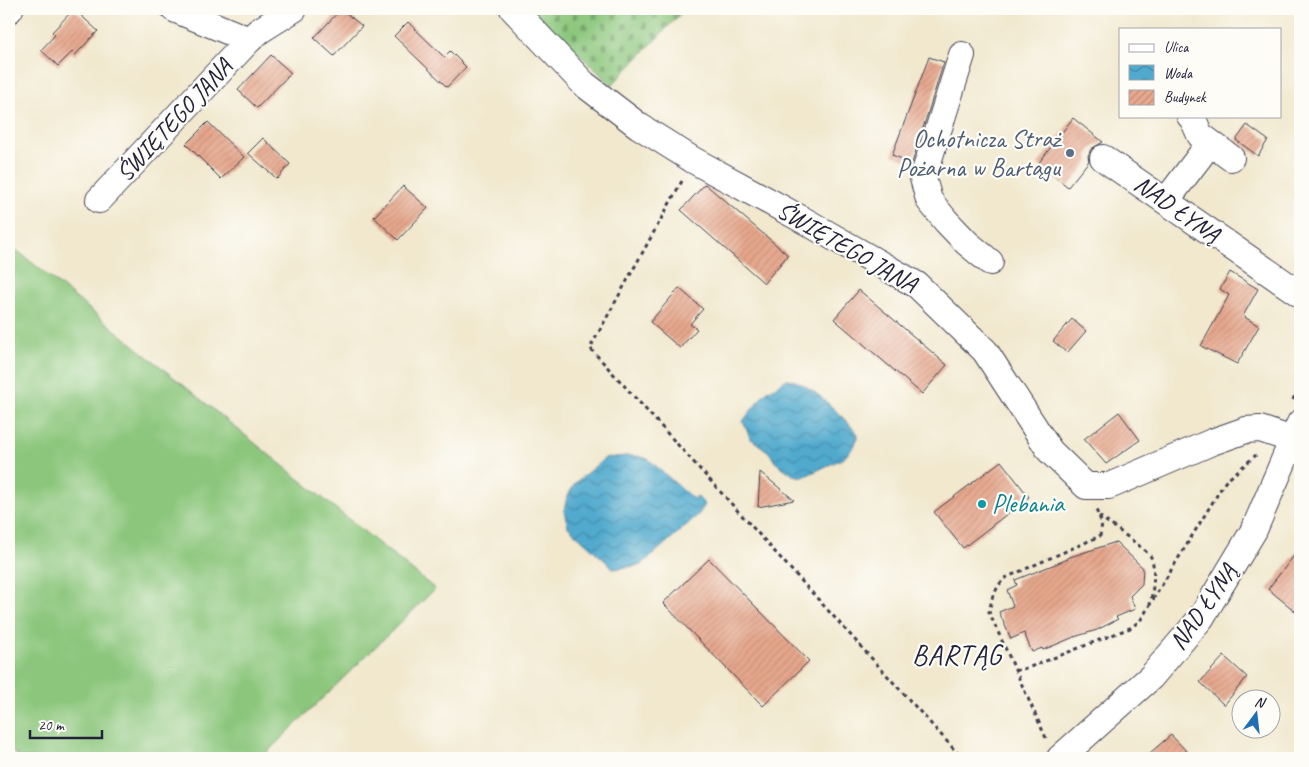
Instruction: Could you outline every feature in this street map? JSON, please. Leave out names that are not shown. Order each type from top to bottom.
[{"type":"street","name":"ŚWIĘTEGO JANA","points":[[174,9],[249,40]]},
{"type":"street","name":"ŚWIĘTEGO JANA","points":[[99,200],[249,40],[259,31],[294,9]]},
{"type":"street","name":"ŚWIĘTEGO JANA","points":[[513,9],[584,84],[640,126],[693,160],[917,285],[985,351],[1050,451],[1084,484]]},
{"type":"street","points":[[962,55],[923,178],[929,200],[967,243],[990,262]]},
{"type":"street","points":[[1192,118],[1200,135],[1231,158]]},
{"type":"street","points":[[1166,201],[1210,143]]},
{"type":"street","name":"NAD ŁYNĄ","points":[[1104,158],[1300,294]]},
{"type":"street","points":[[1084,484],[1086,486],[1109,486],[1212,442],[1246,430],[1297,431]]},
{"type":"street","name":"NAD ŁYNĄ","points":[[1055,752],[1151,677],[1201,618],[1254,530],[1297,431]]},
{"type":"path","points":[[693,160],[590,348],[962,758]]},
{"type":"path","points":[[1015,670],[1033,666],[1130,628],[1140,622],[1225,482],[1256,455]]},
{"type":"path","points":[[1055,752],[989,612],[993,595],[1003,579],[1100,536],[1102,523],[1084,484]]},
{"type":"path","points":[[1098,515],[1150,557],[1153,576],[1152,596],[1148,607]]},
{"type":"green space","points":[[531,9],[685,9],[612,85]]},
{"type":"green space","points":[[9,244],[435,589],[261,758],[21,758],[9,749]]},
{"type":"water","points":[[787,379],[796,381],[815,393],[858,434],[855,445],[844,458],[803,477],[793,475],[775,462],[769,452],[750,438],[743,421],[765,393]]},
{"type":"water","points":[[626,456],[648,459],[693,499],[697,496],[705,505],[699,514],[641,565],[614,569],[568,527],[564,511],[567,497],[576,482],[605,458]]},
{"type":"building","points":[[74,9],[98,31],[75,55],[72,52],[58,66],[41,50],[55,35],[52,32]]},
{"type":"building","points":[[341,9],[362,26],[334,56],[314,38]]},
{"type":"building","points":[[408,22],[444,57],[450,51],[466,67],[447,87],[394,36]]},
{"type":"building","points":[[271,55],[291,73],[257,108],[238,90]]},
{"type":"building","points":[[929,57],[944,62],[912,163],[892,155]]},
{"type":"building","name":"Ochotnicza Straż Pożarna w Bartągu","points":[[1073,118],[1103,142],[1091,149],[1088,156],[1089,161],[1068,187],[1038,164]]},
{"type":"building","points":[[208,122],[244,157],[221,179],[186,144]]},
{"type":"building","points":[[1247,125],[1268,140],[1258,156],[1236,140]]},
{"type":"building","points":[[263,138],[290,164],[277,179],[248,153]]},
{"type":"building","points":[[705,184],[788,255],[764,283],[681,210]]},
{"type":"building","points":[[403,186],[428,208],[398,240],[374,217]]},
{"type":"building","points":[[1230,272],[1258,289],[1243,316],[1259,326],[1237,364],[1201,346],[1229,295],[1220,289]]},
{"type":"building","points":[[679,288],[703,309],[690,324],[697,329],[680,348],[650,322]]},
{"type":"building","points":[[859,290],[947,365],[922,394],[834,319]]},
{"type":"building","points":[[1072,319],[1086,331],[1067,353],[1053,341]]},
{"type":"building","points":[[1119,412],[1140,440],[1106,464],[1084,439]]},
{"type":"building","name":"Plebania","points":[[1001,461],[1029,497],[963,548],[934,512]]},
{"type":"building","points":[[760,472],[794,500],[758,507]]},
{"type":"building","points":[[1116,542],[1143,568],[1142,584],[1130,596],[1135,609],[1116,617],[1118,619],[1097,630],[1043,650],[1042,648],[1032,652],[1024,633],[1011,639],[999,612],[1013,606],[1007,590],[1017,585],[1015,580],[1067,558]]},
{"type":"building","points":[[1300,548],[1300,615],[1268,589]]},
{"type":"building","points":[[709,559],[809,661],[763,706],[663,603]]},
{"type":"building","points":[[1224,656],[1247,677],[1236,690],[1232,690],[1232,695],[1224,705],[1200,682]]},
{"type":"building","points":[[1171,735],[1193,758],[1144,758]]},
{"type":"place","name":"Ochotnicza Straż Pożarna w Bartągu","points":[[1070,153]]},
{"type":"place","name":"Plebania","points":[[982,504]]},
{"type":"district","name":"BARTĄG","points":[[957,654]]}]
